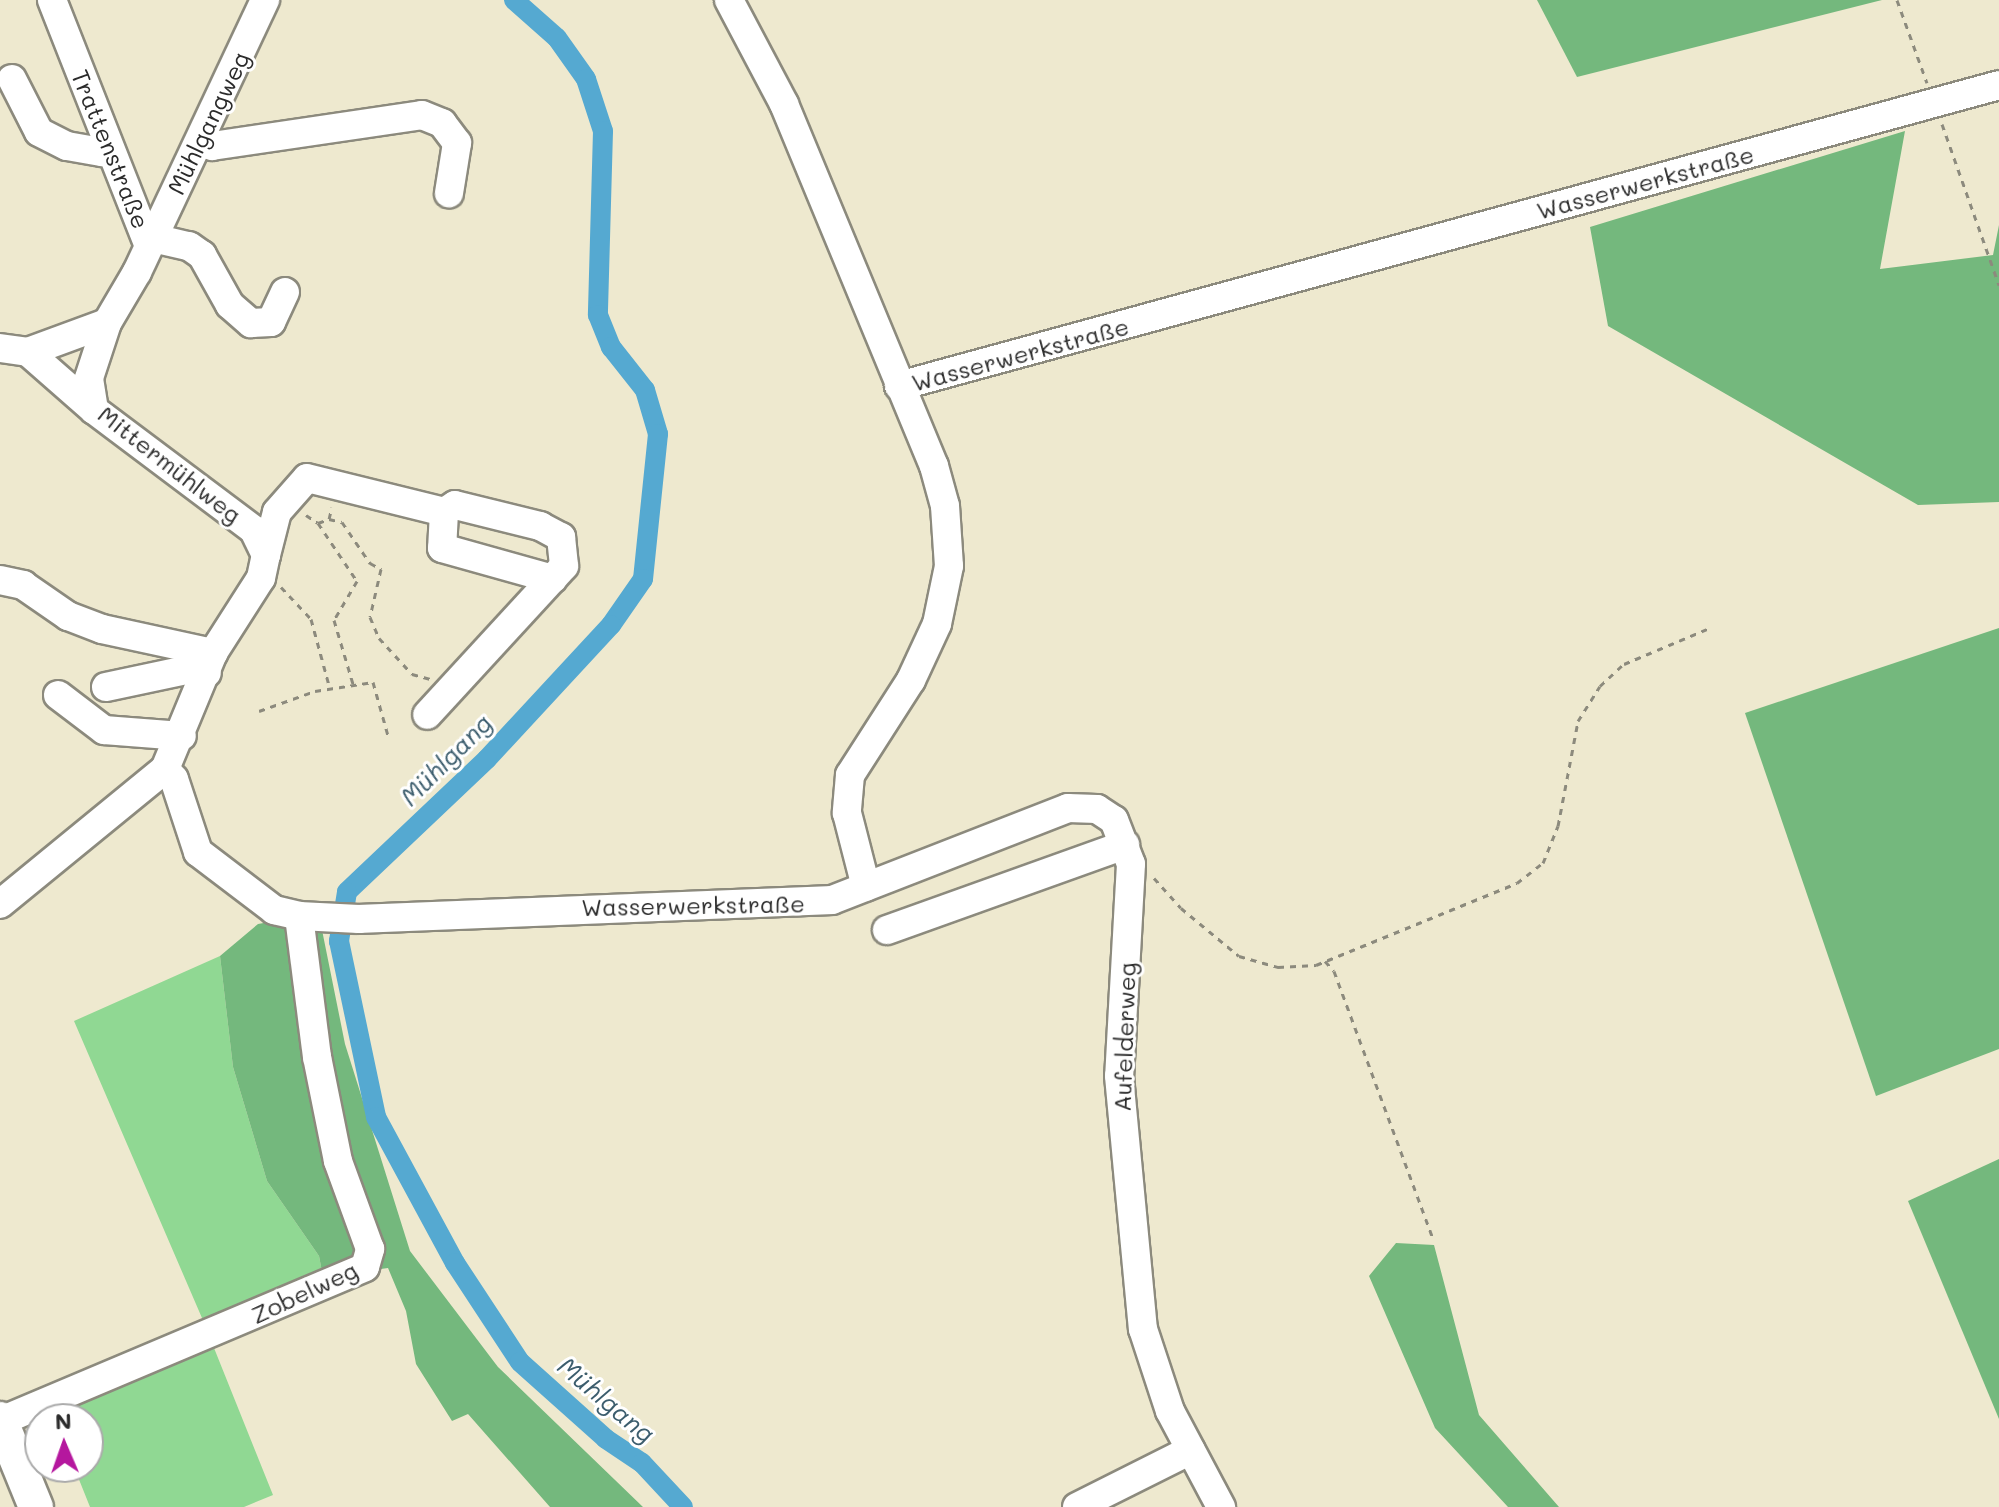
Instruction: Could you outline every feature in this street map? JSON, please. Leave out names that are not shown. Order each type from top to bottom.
[{"type":"main road","points":[[0,1420],[36,1507]]},
{"type":"street","name":"Trattenstraße","points":[[52,0],[109,148],[151,242],[107,323]]},
{"type":"street","name":"Mühlgangweg","points":[[151,242],[201,142],[265,0]]},
{"type":"street","points":[[729,0],[784,104],[899,386]]},
{"type":"street","points":[[12,79],[39,132],[67,146],[109,148]]},
{"type":"street","name":"Wasserwerkstraße","points":[[165,769],[177,787],[198,852],[274,910],[310,917],[359,919],[566,908],[800,904],[866,887],[847,813],[850,775],[921,662],[937,624],[949,566],[942,487],[899,386],[1999,85]]},
{"type":"street","points":[[201,142],[212,146],[422,115],[442,123],[457,143],[449,193]]},
{"type":"street","points":[[151,242],[202,255],[230,305],[251,323],[271,322],[285,292]]},
{"type":"street","points":[[0,348],[28,352],[107,323]]},
{"type":"street","name":"Mittermühlweg","points":[[107,323],[89,378],[94,410],[254,530],[265,561]]},
{"type":"street","points":[[28,352],[94,410]]},
{"type":"street","name":"Mittermühlweg","points":[[0,904],[165,769],[182,736],[210,663],[265,561],[277,512],[307,478],[444,512],[455,505],[540,526],[561,537],[564,566],[427,715]]},
{"type":"street","points":[[444,512],[442,548],[553,579]]},
{"type":"street","points":[[0,563],[12,582],[68,616],[210,663]]},
{"type":"street","points":[[106,687],[210,663]]},
{"type":"street","points":[[58,695],[104,730],[182,736]]},
{"type":"street","name":"Aufelderweg","points":[[866,887],[1086,804],[1114,820],[1125,845],[1132,892],[1119,1076],[1126,1180],[1150,1358],[1191,1450],[1221,1507]]},
{"type":"street","points":[[887,930],[1125,845]]},
{"type":"street","name":"Zobelweg","points":[[0,1420],[365,1267],[370,1249],[338,1161],[317,1057],[310,917]]},
{"type":"street","points":[[1077,1507],[1191,1450]]},
{"type":"path","points":[[1897,0],[1999,285]]},
{"type":"path","points":[[275,523],[294,514],[311,518],[357,581],[334,620],[354,687]]},
{"type":"path","points":[[329,519],[342,522],[370,563],[381,569],[370,617],[379,638],[412,674],[450,691]]},
{"type":"path","points":[[265,561],[311,619],[330,689]]},
{"type":"path","points":[[1153,877],[1181,908],[1239,956],[1278,967],[1325,961],[1517,883],[1543,863],[1558,826],[1578,721],[1600,686],[1624,664],[1712,627]]},
{"type":"path","points":[[259,711],[330,689],[373,682],[389,739]]},
{"type":"path","points":[[1325,961],[1334,971],[1433,1238]]},
{"type":"green space","points":[[1537,0],[1882,0],[1577,77]]},
{"type":"green space","points":[[1905,131],[1880,269],[1993,255],[1999,225],[1999,502],[1918,505],[1608,326],[1590,227]]},
{"type":"green space","points":[[1999,628],[1999,1049],[1876,1096],[1745,713]]},
{"type":"green space","points":[[275,921],[321,925],[345,1044],[410,1251],[498,1367],[643,1507],[550,1507],[468,1414],[452,1421],[416,1364],[406,1311],[388,1268],[323,1277],[319,1256],[267,1181],[233,1067],[220,956],[258,924]]},
{"type":"green space","points":[[220,956],[233,1067],[267,1181],[319,1256],[323,1277],[205,1325],[74,1021]]},
{"type":"green space","points":[[1999,1159],[1999,1419],[1908,1201]]},
{"type":"green space","points":[[1396,1243],[1434,1245],[1479,1415],[1559,1507],[1508,1507],[1435,1428],[1369,1276]]},
{"type":"green space","points":[[212,1343],[273,1495],[244,1507],[90,1507],[80,1483],[104,1483],[104,1403],[71,1403]]},
{"type":"waterway","name":"Mühlgang","points":[[514,0],[557,38],[586,79],[603,131],[598,315],[611,347],[645,390],[658,434],[643,579],[611,625],[487,759],[347,892],[339,941],[376,1117],[455,1263],[520,1362],[606,1439],[642,1463],[683,1507]]}]
